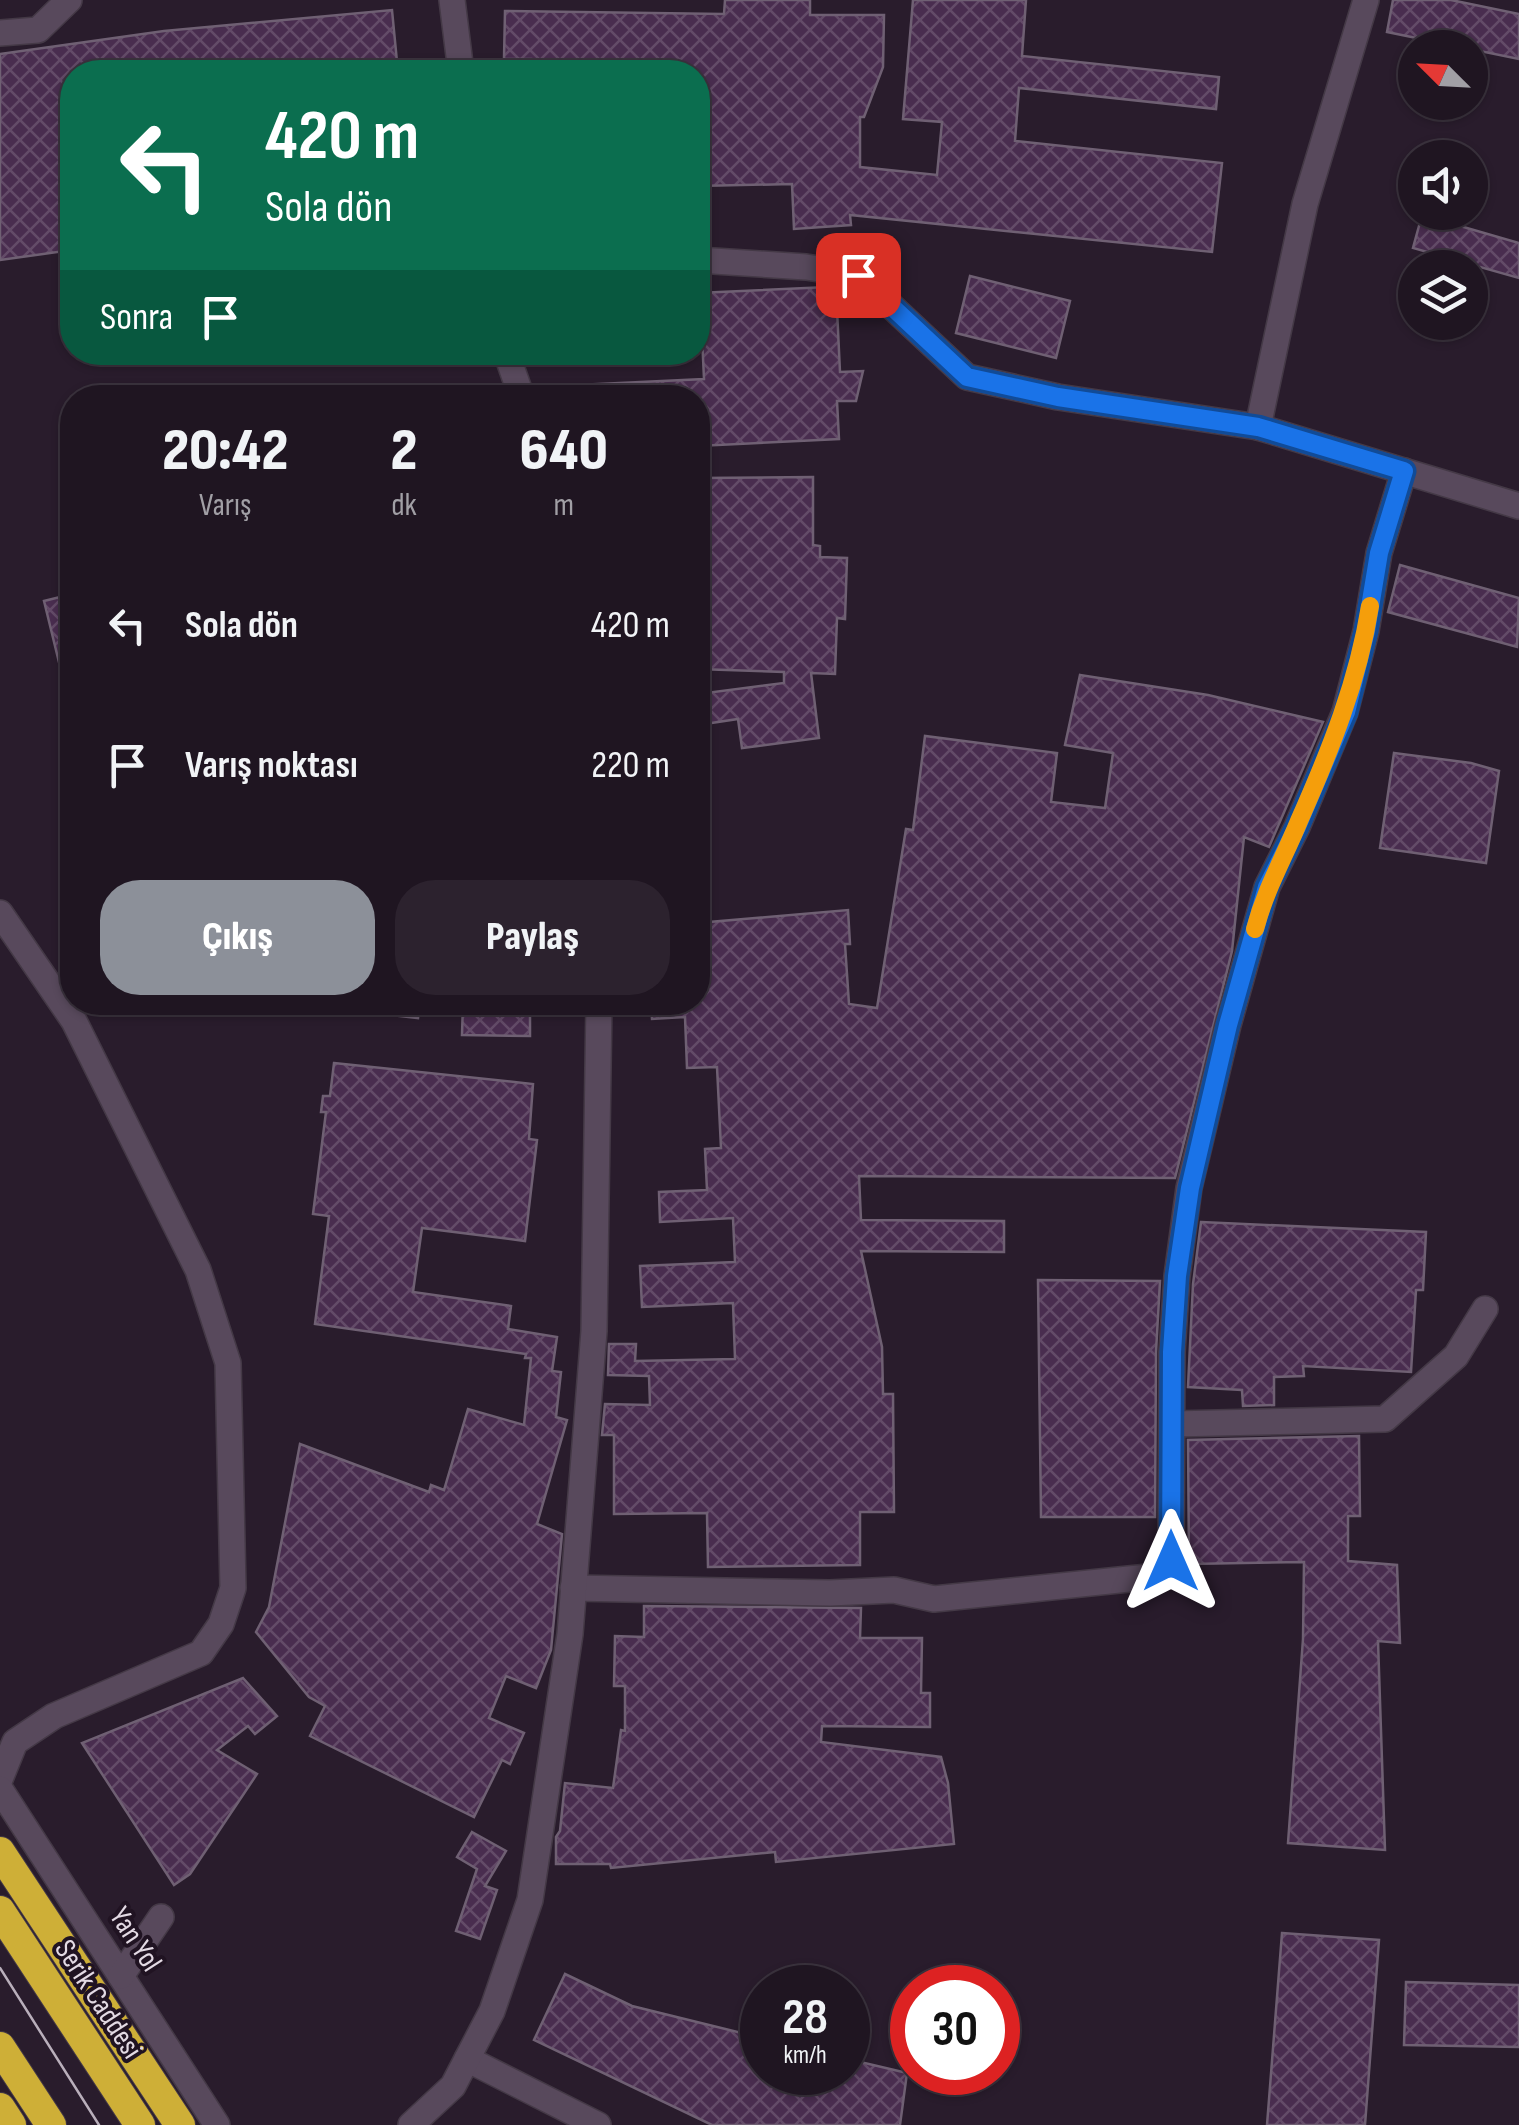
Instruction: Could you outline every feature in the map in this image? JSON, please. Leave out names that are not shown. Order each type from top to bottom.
[{"type":"highway","points":[[0,1852],[180,2125]]},
{"type":"highway","name":"Serik Caddesi","points":[[0,1911],[140,2125]]},
{"type":"highway","points":[[0,2047],[50,2125]]},
{"type":"highway","points":[[0,2108],[11,2125]]},
{"type":"street","points":[[0,33],[38,30],[69,0]]},
{"type":"street","points":[[452,0],[460,60]]},
{"type":"street","points":[[1258,427],[1305,204],[1366,0]]},
{"type":"street","points":[[710,261],[858,275],[967,377],[1058,397],[1258,427],[1519,506]]},
{"type":"street","points":[[574,1588],[830,1593],[894,1590],[934,1599],[1158,1576],[1171,1561],[1172,1352],[1177,1276],[1190,1188],[1267,887],[1346,712],[1366,631],[1379,553],[1404,471]]},
{"type":"street","points":[[0,913],[60,1001]]},
{"type":"street","points":[[0,1779],[8,1741],[54,1716],[201,1653],[221,1624],[232,1588],[228,1364],[198,1270],[70,1015]]},
{"type":"street","points":[[410,2125],[453,2086],[492,2011],[530,1900],[570,1634],[594,1331],[599,1015]]},
{"type":"street","points":[[1173,1424],[1385,1419],[1456,1356],[1486,1309]]},
{"type":"street","name":"Yan Yol","points":[[0,1789],[217,2125]]},
{"type":"street","points":[[121,1976],[160,1918]]},
{"type":"street","points":[[467,2059],[598,2125]]},
{"type":"building","points":[[725,0],[810,0],[810,15],[884,15],[883,67],[864,117],[860,117],[860,167],[937,175],[942,122],[903,119],[913,0],[1026,0],[1022,56],[1219,77],[1216,109],[1019,88],[1015,141],[1222,163],[1212,252],[850,215],[851,225],[794,229],[792,184],[710,186],[710,60],[504,59],[505,11],[724,14]]},
{"type":"building","points":[[1393,0],[1451,0],[1519,14],[1519,59],[1488,53],[1488,30],[1387,32]]},
{"type":"building","points":[[392,10],[397,60],[60,60],[60,252],[0,260],[0,54],[164,31]]},
{"type":"building","points":[[1418,230],[1474,230],[1519,243],[1519,278],[1488,269],[1488,250],[1413,248]]},
{"type":"building","points":[[970,276],[1070,301],[1056,358],[956,333]]},
{"type":"building","points":[[836,288],[840,372],[863,371],[856,401],[837,401],[839,439],[710,445],[710,385],[578,385],[704,379],[703,365],[710,365],[710,292]]},
{"type":"building","points":[[813,477],[813,545],[820,546],[820,557],[847,558],[845,619],[837,618],[835,674],[811,673],[819,738],[742,748],[738,719],[710,723],[710,692],[784,683],[784,672],[710,669],[710,478]]},
{"type":"building","points":[[1400,565],[1519,598],[1517,647],[1388,612]]},
{"type":"building","points":[[60,597],[60,666],[44,601]]},
{"type":"building","points":[[1080,675],[1208,695],[1323,722],[1269,847],[1244,837],[1232,951],[1175,1178],[859,1176],[861,1220],[1004,1221],[1004,1252],[861,1251],[882,1347],[883,1394],[893,1394],[894,1512],[860,1512],[860,1565],[708,1567],[707,1513],[614,1514],[614,1435],[602,1435],[605,1404],[650,1405],[649,1376],[608,1375],[609,1344],[636,1344],[635,1361],[735,1359],[733,1303],[642,1307],[640,1266],[735,1262],[733,1218],[660,1222],[659,1192],[707,1190],[705,1149],[721,1148],[717,1067],[687,1068],[685,1017],[652,1019],[652,1015],[710,1015],[710,922],[848,910],[850,944],[845,944],[849,1004],[877,1008],[906,829],[913,830],[925,736],[1057,753],[1051,802],[1105,808],[1113,753],[1065,745]]},
{"type":"building","points":[[1394,753],[1471,763],[1499,771],[1486,863],[1380,848]]},
{"type":"building","points":[[463,1015],[530,1015],[530,1036],[462,1035]]},
{"type":"building","points":[[334,1063],[533,1084],[529,1139],[537,1140],[525,1241],[422,1228],[413,1292],[511,1306],[508,1329],[557,1337],[552,1371],[561,1372],[556,1417],[567,1420],[537,1524],[562,1534],[551,1650],[536,1688],[506,1676],[489,1718],[524,1733],[510,1764],[502,1760],[474,1817],[310,1736],[325,1706],[309,1697],[256,1632],[269,1607],[300,1444],[429,1492],[431,1485],[444,1490],[468,1409],[524,1425],[531,1358],[525,1358],[526,1354],[315,1324],[329,1216],[313,1214],[326,1112],[321,1112],[323,1096],[330,1096]]},
{"type":"building","points":[[1201,1222],[1426,1232],[1423,1290],[1416,1290],[1411,1372],[1303,1366],[1304,1376],[1274,1377],[1274,1405],[1243,1406],[1242,1390],[1188,1387],[1193,1284]]},
{"type":"building","points":[[1038,1280],[1160,1281],[1155,1517],[1041,1517]]},
{"type":"building","points":[[1359,1436],[1360,1516],[1348,1516],[1348,1561],[1397,1565],[1400,1643],[1378,1641],[1385,1850],[1288,1843],[1303,1639],[1304,1562],[1189,1564],[1188,1440]]},
{"type":"building","points":[[644,1606],[861,1608],[860,1638],[922,1638],[921,1693],[930,1693],[930,1727],[822,1726],[821,1742],[941,1757],[948,1783],[954,1844],[776,1862],[775,1852],[611,1868],[610,1864],[556,1864],[565,1783],[613,1788],[621,1730],[625,1731],[625,1686],[614,1686],[615,1636],[644,1637]]},
{"type":"building","points":[[243,1678],[277,1716],[255,1734],[248,1726],[217,1750],[257,1774],[190,1874],[174,1885],[82,1743]]},
{"type":"building","points":[[472,1832],[506,1851],[485,1886],[497,1890],[480,1939],[456,1931],[477,1869],[457,1857]]},
{"type":"building","points":[[1282,1933],[1379,1940],[1365,2125],[1267,2125]]},
{"type":"building","points":[[565,1974],[632,2006],[740,2033],[740,2095],[870,2095],[870,2064],[890,2069],[890,2095],[904,2095],[900,2125],[712,2125],[534,2040]]},
{"type":"building","points":[[1406,1982],[1519,1985],[1519,2047],[1404,2045]]},
{"type":"tram line","points":[[0,1968],[99,2125]]},
{"type":"slow traffic","points":[[1255,929],[1267,887],[1346,712],[1370,606]]},
{"type":"route","points":[[858,275],[967,377],[1058,397],[1258,427],[1404,471],[1379,553],[1366,631],[1346,712],[1267,887],[1228,1025],[1190,1188],[1177,1276],[1172,1352],[1171,1561]]}]
